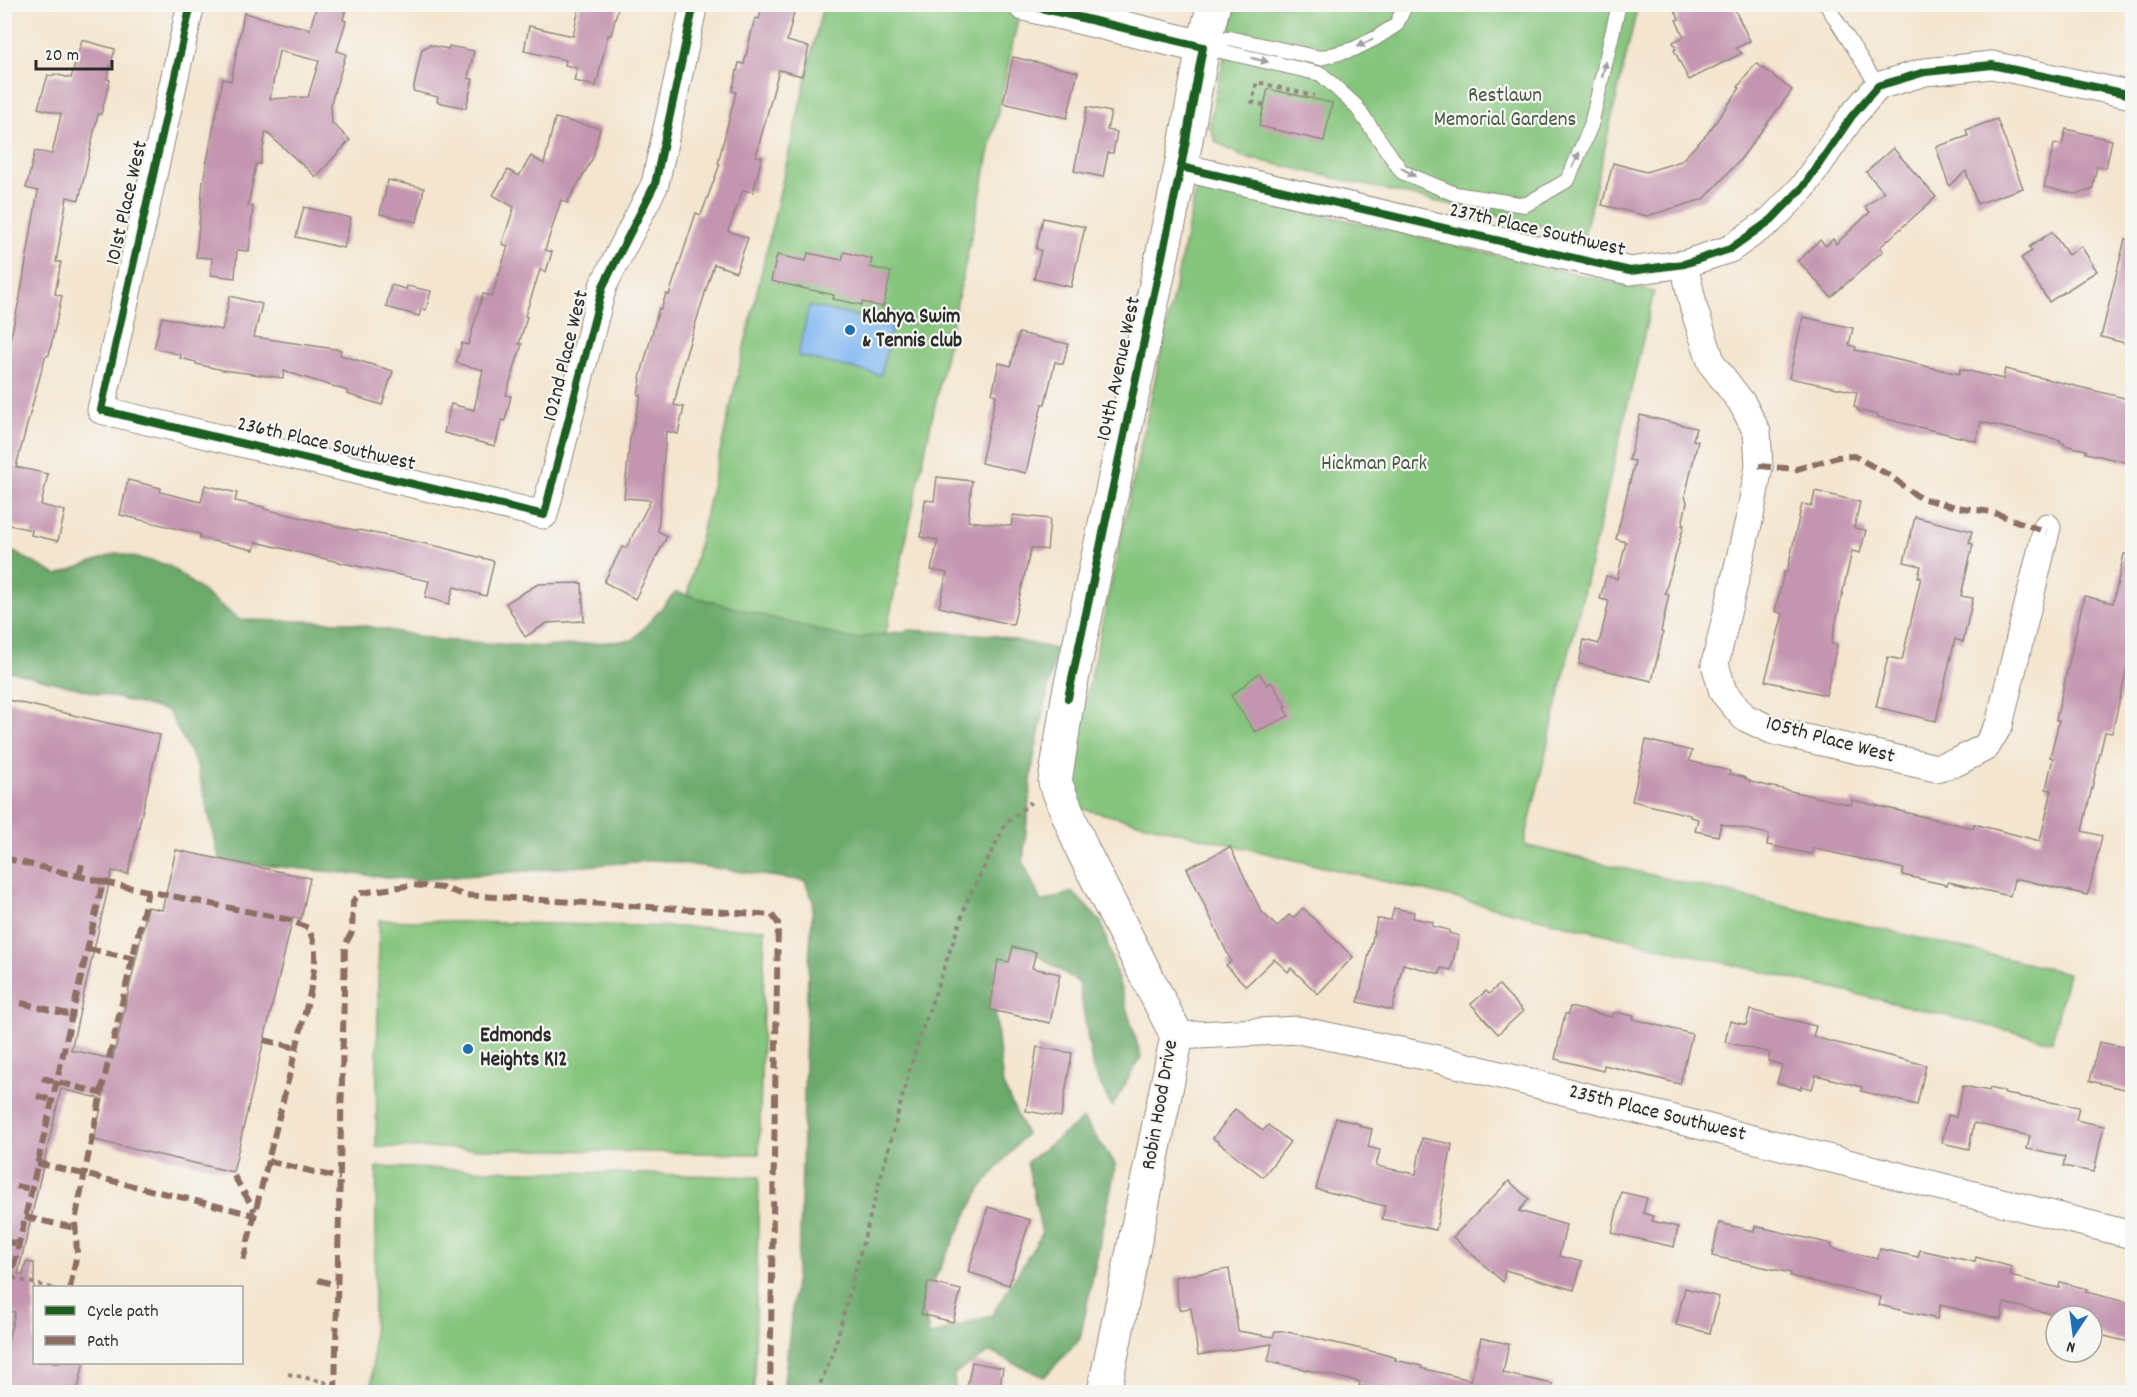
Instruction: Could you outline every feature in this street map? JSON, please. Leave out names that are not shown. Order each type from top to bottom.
[{"type":"street","name":"101st Place West","points":[[100,410],[190,4]]},
{"type":"street","name":"102nd Place West","points":[[544,515],[603,286],[655,184],[694,4]]},
{"type":"street","points":[[1024,4],[1203,47]]},
{"type":"street","name":"104th Avenue West","points":[[1055,782],[1068,698],[1181,167],[1203,47],[1214,4]]},
{"type":"street","points":[[1878,86],[1925,72],[1992,65],[2133,95]]},
{"type":"street","name":"237th Place Southwest","points":[[1181,167],[1630,271],[1684,264],[1730,249],[1771,220],[1803,187],[1852,116],[1878,86]]},
{"type":"street","name":"105th Place West","points":[[1684,264],[1694,309],[1712,364],[1742,403],[1757,432],[1759,466],[1750,516],[1715,664],[1723,692],[1744,717],[1774,730],[1936,768],[1957,762],[1986,747],[1999,725],[2047,527]]},
{"type":"street","name":"236th Place Southwest","points":[[100,410],[544,515]]},
{"type":"street","name":"Robin Hood Drive","points":[[1055,782],[1083,851],[1177,1036],[1107,1392]]},
{"type":"street","name":"235th Place Southwest","points":[[1177,1036],[1298,1030],[1430,1057],[2133,1235]]},
{"type":"lane","points":[[1203,47],[1229,38],[1320,58],[1354,49],[1376,38],[1396,25],[1406,4]]},
{"type":"lane","points":[[1203,47],[1321,74],[1356,106],[1402,171],[1455,194],[1525,205],[1568,180],[1591,125],[1619,4]]},
{"type":"lane","points":[[1826,4],[1878,86]]},
{"type":"path","points":[[1264,105],[1252,102],[1257,82],[1356,106]]},
{"type":"path","points":[[817,1392],[834,1350],[914,1054],[968,899],[1006,823],[1055,782]]},
{"type":"path","points":[[4,1276],[48,1286]]},
{"type":"path","points":[[288,1374],[325,1382],[330,1392]]},
{"type":"green space","name":"Klahya Swim & Tennis club","points":[[823,5],[1021,5],[871,702],[673,656]]},
{"type":"green space","name":"Restlawn Memorial Gardens","points":[[1236,5],[1638,5],[1584,236],[1241,156],[1216,142],[1209,125]]},
{"type":"green space","name":"Hickman Park","points":[[1197,185],[1654,292],[1524,845],[2068,973],[2052,1041],[1078,808],[1073,776],[1077,741]]},
{"type":"green space","points":[[4,547],[57,575],[117,553],[168,565],[240,620],[345,622],[440,640],[546,647],[633,640],[676,592],[852,639],[911,630],[992,635],[1056,649],[1033,763],[1023,861],[1041,902],[1073,892],[1101,922],[1141,1057],[1112,1107],[1093,1070],[1079,983],[1030,950],[992,981],[1003,1085],[1026,1134],[980,1189],[923,1302],[929,1336],[992,1315],[1042,1234],[1027,1162],[1083,1119],[1116,1165],[1080,1339],[1044,1377],[990,1352],[954,1374],[955,1392],[783,1392],[800,1237],[807,993],[813,901],[805,881],[658,860],[417,880],[220,861],[197,766],[168,711],[5,670]]},
{"type":"green space","points":[[379,920],[765,929],[759,1154],[376,1147]]},
{"type":"green space","points":[[377,1167],[759,1177],[754,1392],[372,1392]]},
{"type":"water","points":[[809,306],[883,322],[884,317],[894,319],[881,375],[798,356]]},
{"type":"building","points":[[317,4],[335,4],[346,8],[343,20],[346,21],[337,51],[346,54],[331,103],[332,123],[350,140],[316,177],[266,132],[260,164],[256,164],[248,206],[253,206],[249,251],[237,250],[235,278],[211,275],[212,258],[196,257],[203,182],[223,79],[231,81],[244,13],[310,29]],"holes":[[[279,51],[319,61],[308,97],[270,99]]]},
{"type":"building","points":[[580,4],[619,4],[611,35],[608,35],[596,86],[574,81],[577,68],[565,65],[566,60],[524,51],[529,26],[573,36]]},
{"type":"building","points":[[763,4],[796,4],[787,41],[809,47],[802,76],[779,70],[756,156],[762,157],[753,192],[743,190],[728,231],[748,238],[736,272],[714,264],[684,361],[674,405],[684,407],[678,434],[666,431],[658,531],[667,536],[635,599],[604,582],[622,547],[626,548],[651,500],[624,498],[630,439],[641,395],[638,395],[640,378],[659,308],[661,309],[666,294],[669,295],[696,213],[701,215],[720,164],[718,163],[736,92],[732,91],[739,63],[744,64],[755,18],[759,19]]},
{"type":"building","points":[[1672,4],[1732,4],[1750,41],[1736,48],[1742,53],[1689,80],[1674,50],[1676,49],[1673,42],[1684,37]]},
{"type":"building","points":[[82,40],[115,49],[107,79],[110,80],[101,114],[98,114],[79,200],[67,197],[56,262],[61,262],[55,294],[62,296],[49,355],[45,357],[16,467],[48,474],[41,505],[65,511],[58,541],[31,535],[32,530],[4,524],[4,366],[20,297],[38,191],[26,188],[35,151],[52,154],[61,114],[38,108],[48,75],[71,78]]},
{"type":"building","points":[[430,45],[474,51],[468,78],[473,79],[466,108],[437,102],[438,97],[413,91],[422,49]]},
{"type":"building","points":[[1013,57],[1078,72],[1067,118],[1003,103]]},
{"type":"building","points":[[1756,63],[1792,90],[1740,160],[1704,199],[1647,216],[1602,205],[1613,163],[1646,172],[1681,161],[1707,134]]},
{"type":"building","points":[[1268,89],[1332,103],[1324,141],[1259,126]]},
{"type":"building","points":[[1087,107],[1111,112],[1107,130],[1117,132],[1113,153],[1108,153],[1103,177],[1074,171]]},
{"type":"building","points":[[555,118],[600,128],[593,158],[567,203],[561,200],[545,250],[552,252],[546,272],[540,270],[525,316],[527,317],[519,344],[522,344],[506,395],[511,396],[505,421],[502,420],[495,446],[444,433],[451,404],[474,410],[483,370],[456,363],[462,343],[468,345],[483,294],[492,296],[508,246],[502,244],[514,207],[493,195],[508,170],[519,176],[531,156],[544,164]]},
{"type":"building","points":[[1997,119],[2023,188],[1977,204],[1966,171],[1949,186],[1936,147],[1968,136],[1966,130]]},
{"type":"building","points":[[2066,129],[2112,140],[2106,168],[2097,166],[2092,190],[2075,194],[2044,187],[2054,144],[2062,145]]},
{"type":"building","points":[[1893,148],[1936,197],[1880,247],[1883,251],[1831,297],[1798,261],[1820,240],[1826,246],[1833,239],[1836,244],[1870,212],[1865,207],[1884,192],[1866,172]]},
{"type":"building","points":[[388,180],[424,188],[417,222],[380,214]]},
{"type":"building","points":[[304,207],[351,218],[344,248],[296,237]]},
{"type":"building","points":[[1043,218],[1085,227],[1071,287],[1034,279],[1041,250],[1036,249]]},
{"type":"building","points":[[2052,232],[2068,255],[2081,246],[2097,271],[2049,302],[2021,258],[2032,251],[2029,247]]},
{"type":"building","points":[[2125,239],[2133,240],[2133,345],[2101,337]]},
{"type":"building","points":[[844,252],[872,259],[870,267],[891,272],[883,307],[833,299],[834,295],[771,281],[777,255],[806,261],[808,253],[842,260]]},
{"type":"building","points":[[391,285],[431,291],[426,310],[421,309],[419,316],[386,307]]},
{"type":"building","points":[[230,296],[262,304],[254,337],[341,350],[340,355],[393,371],[382,405],[347,394],[348,391],[284,371],[283,378],[223,370],[196,364],[196,362],[180,358],[181,355],[154,348],[162,317],[222,330]]},
{"type":"building","points":[[1803,317],[1853,328],[1849,345],[1856,347],[1855,350],[1959,374],[1960,369],[2003,379],[2005,369],[2133,400],[2133,464],[2086,453],[2086,450],[2064,445],[2060,440],[1981,422],[1976,441],[1857,410],[1854,407],[1857,392],[1789,378]]},
{"type":"building","points":[[1019,333],[1068,344],[1063,364],[1055,362],[1045,404],[1042,404],[1026,473],[981,463],[996,395],[992,394],[999,363],[1011,366]]},
{"type":"building","points":[[1640,415],[1696,428],[1693,440],[1698,441],[1685,496],[1687,502],[1682,525],[1684,525],[1665,593],[1669,594],[1652,681],[1579,664],[1584,640],[1599,644],[1609,601],[1600,599],[1606,576],[1617,579],[1626,542],[1616,539],[1635,461],[1629,460]]},
{"type":"building","points":[[937,477],[972,481],[968,521],[1011,526],[1013,515],[1050,519],[1047,550],[1031,548],[1013,625],[939,607],[947,573],[931,570],[938,540],[921,537],[925,500],[934,501]]},
{"type":"building","points":[[128,480],[161,488],[160,492],[201,502],[205,485],[237,493],[235,501],[264,507],[264,509],[441,547],[494,561],[486,596],[454,587],[449,604],[425,597],[429,581],[256,542],[254,550],[200,538],[200,534],[120,515]]},
{"type":"building","points":[[1815,491],[1860,502],[1854,528],[1866,530],[1860,553],[1852,551],[1831,644],[1837,645],[1826,695],[1765,681],[1783,614],[1775,611],[1784,572],[1787,572],[1802,504],[1812,506]]},
{"type":"building","points":[[1915,517],[1972,531],[1969,543],[1973,544],[1961,596],[1973,598],[1963,642],[1955,639],[1936,721],[1876,707],[1888,657],[1902,660],[1921,577],[1918,577],[1921,566],[1904,562]]},
{"type":"building","points":[[2124,554],[2133,555],[2133,660],[2129,659],[2112,733],[2105,732],[2082,831],[2102,836],[2088,895],[2019,879],[2014,880],[2010,896],[1948,882],[1947,885],[1902,875],[1904,869],[1813,848],[1812,854],[1767,845],[1769,834],[1721,824],[1718,836],[1695,831],[1698,819],[1690,815],[1632,801],[1646,740],[1692,751],[1689,761],[1730,771],[1729,774],[1743,777],[1751,782],[1851,805],[1852,800],[1973,828],[1974,824],[2040,841],[2052,790],[2046,789],[2053,758],[2050,757],[2059,721],[2056,720],[2084,596],[2113,603]]},
{"type":"building","points":[[582,583],[584,621],[547,623],[525,637],[506,603],[538,584]]},
{"type":"building","points":[[1259,673],[1267,685],[1271,682],[1287,706],[1283,707],[1289,716],[1255,732],[1231,696]]},
{"type":"building","points":[[4,699],[160,735],[128,874],[112,871],[71,1050],[113,1059],[148,907],[162,910],[176,850],[310,878],[301,919],[293,917],[233,1172],[94,1140],[103,1099],[61,1089],[18,1274],[23,1275],[26,1262],[34,1263],[33,1364],[84,1364],[77,1392],[39,1392],[4,1384],[4,1356],[15,1312],[4,1311]]},
{"type":"building","points":[[1230,847],[1261,911],[1277,927],[1289,915],[1293,918],[1303,908],[1353,957],[1318,994],[1291,968],[1288,972],[1274,959],[1246,986],[1226,965],[1231,961],[1187,868]]},
{"type":"building","points":[[1394,908],[1414,912],[1413,918],[1433,922],[1432,926],[1449,930],[1449,933],[1459,936],[1451,970],[1441,968],[1440,974],[1403,964],[1392,1010],[1358,1002],[1377,919],[1391,920]]},
{"type":"building","points":[[1013,947],[1036,952],[1032,968],[1060,974],[1050,1023],[990,1010],[998,960],[1009,962]]},
{"type":"building","points":[[1499,985],[1523,1011],[1498,1034],[1471,1004],[1486,991],[1489,994]]},
{"type":"building","points":[[1570,1007],[1612,1017],[1614,1012],[1634,1016],[1633,1019],[1692,1034],[1680,1084],[1604,1065],[1603,1071],[1555,1059],[1565,1014],[1568,1014]]},
{"type":"building","points":[[1750,1010],[1816,1026],[1813,1037],[1926,1065],[1917,1105],[1861,1091],[1862,1087],[1816,1075],[1812,1089],[1801,1086],[1801,1089],[1777,1083],[1782,1065],[1768,1061],[1770,1053],[1725,1042],[1730,1021],[1746,1025]]},
{"type":"building","points":[[2099,1042],[2133,1049],[2133,1091],[2090,1081]]},
{"type":"building","points":[[1037,1047],[1072,1053],[1061,1117],[1026,1111]]},
{"type":"building","points":[[1963,1086],[1989,1091],[1990,1088],[2005,1094],[2079,1107],[2076,1120],[2104,1126],[2094,1172],[2063,1166],[2065,1157],[2027,1149],[2030,1136],[1974,1123],[1969,1149],[1942,1143],[1948,1115],[1956,1117]]},
{"type":"building","points":[[1235,1109],[1263,1131],[1268,1125],[1290,1142],[1263,1177],[1213,1138]]},
{"type":"building","points":[[1336,1118],[1372,1129],[1368,1147],[1380,1150],[1376,1166],[1416,1174],[1422,1138],[1452,1144],[1436,1230],[1382,1219],[1385,1206],[1316,1189]]},
{"type":"building","points":[[1509,1181],[1529,1199],[1519,1211],[1566,1225],[1559,1256],[1582,1262],[1574,1290],[1505,1270],[1503,1282],[1453,1237]]},
{"type":"building","points":[[1621,1192],[1647,1198],[1643,1213],[1653,1216],[1652,1221],[1678,1227],[1674,1247],[1612,1233]]},
{"type":"building","points":[[988,1207],[1030,1220],[1009,1285],[968,1272]]},
{"type":"building","points":[[1719,1223],[1754,1231],[1755,1226],[1832,1244],[1831,1248],[1878,1259],[1880,1249],[1918,1257],[1920,1250],[1975,1262],[1976,1257],[2012,1267],[2010,1276],[2059,1288],[2060,1282],[2087,1289],[2086,1292],[2133,1304],[2133,1343],[2104,1336],[2104,1304],[2044,1304],[2044,1312],[2004,1303],[2001,1319],[1940,1305],[1937,1319],[1879,1305],[1881,1297],[1790,1276],[1791,1273],[1712,1256]]},
{"type":"building","points":[[1229,1269],[1238,1331],[1273,1337],[1275,1331],[1283,1331],[1383,1354],[1396,1358],[1395,1360],[1422,1366],[1421,1368],[1471,1380],[1481,1338],[1509,1344],[1503,1373],[1552,1384],[1551,1392],[1389,1392],[1359,1386],[1360,1382],[1268,1361],[1272,1344],[1198,1355],[1191,1308],[1179,1310],[1175,1277]]},
{"type":"building","points":[[928,1282],[961,1290],[953,1322],[921,1314]]},
{"type":"building","points":[[1685,1288],[1719,1297],[1710,1333],[1676,1325]]},
{"type":"building","points":[[972,1362],[1003,1368],[999,1392],[966,1392]]},
{"type":"marked path","points":[[1759,466],[1797,469],[1838,457],[1854,456],[1889,475],[1920,498],[1956,507],[1992,512],[2046,532]]},
{"type":"marked path","points":[[4,858],[103,882],[11,1278]]},
{"type":"marked path","points":[[79,876],[82,864]]},
{"type":"marked path","points":[[103,882],[290,920],[308,928],[312,937],[315,960],[310,993],[242,1265]]},
{"type":"marked path","points":[[335,1392],[345,945],[352,932],[353,901],[361,893],[413,885],[443,888],[464,895],[772,915],[778,923],[770,1392]]},
{"type":"marked path","points":[[70,1286],[77,1253],[75,1221],[101,1093],[148,891]]},
{"type":"marked path","points":[[88,949],[136,959]]},
{"type":"marked path","points":[[21,1003],[72,1015]]},
{"type":"marked path","points":[[264,1040],[296,1048]]},
{"type":"marked path","points":[[42,1078],[104,1094]]},
{"type":"marked path","points":[[37,1096],[52,1100]]},
{"type":"marked path","points":[[268,1161],[340,1178]]},
{"type":"marked path","points":[[37,1163],[255,1215]]},
{"type":"marked path","points":[[234,1176],[255,1211]]},
{"type":"marked path","points":[[16,1186],[31,1189]]},
{"type":"marked path","points":[[25,1217],[75,1228]]},
{"type":"marked path","points":[[4,1241],[18,1244]]},
{"type":"marked path","points":[[318,1280],[337,1285]]},
{"type":"cycle path","points":[[191,4],[101,410],[544,515],[603,286],[655,184],[694,4]]},
{"type":"cycle path","points":[[1024,4],[1203,47],[1181,167],[1068,698]]},
{"type":"cycle path","points":[[1181,167],[1630,271],[1684,264],[1730,249],[1771,220],[1803,187],[1852,116],[1878,86],[1925,72],[1992,65],[2132,95]]},
{"type":"place","name":"Klahya Swim & Tennis club","points":[[850,330]]},
{"type":"place","name":"Edmonds Heights K12","points":[[468,1049]]}]
